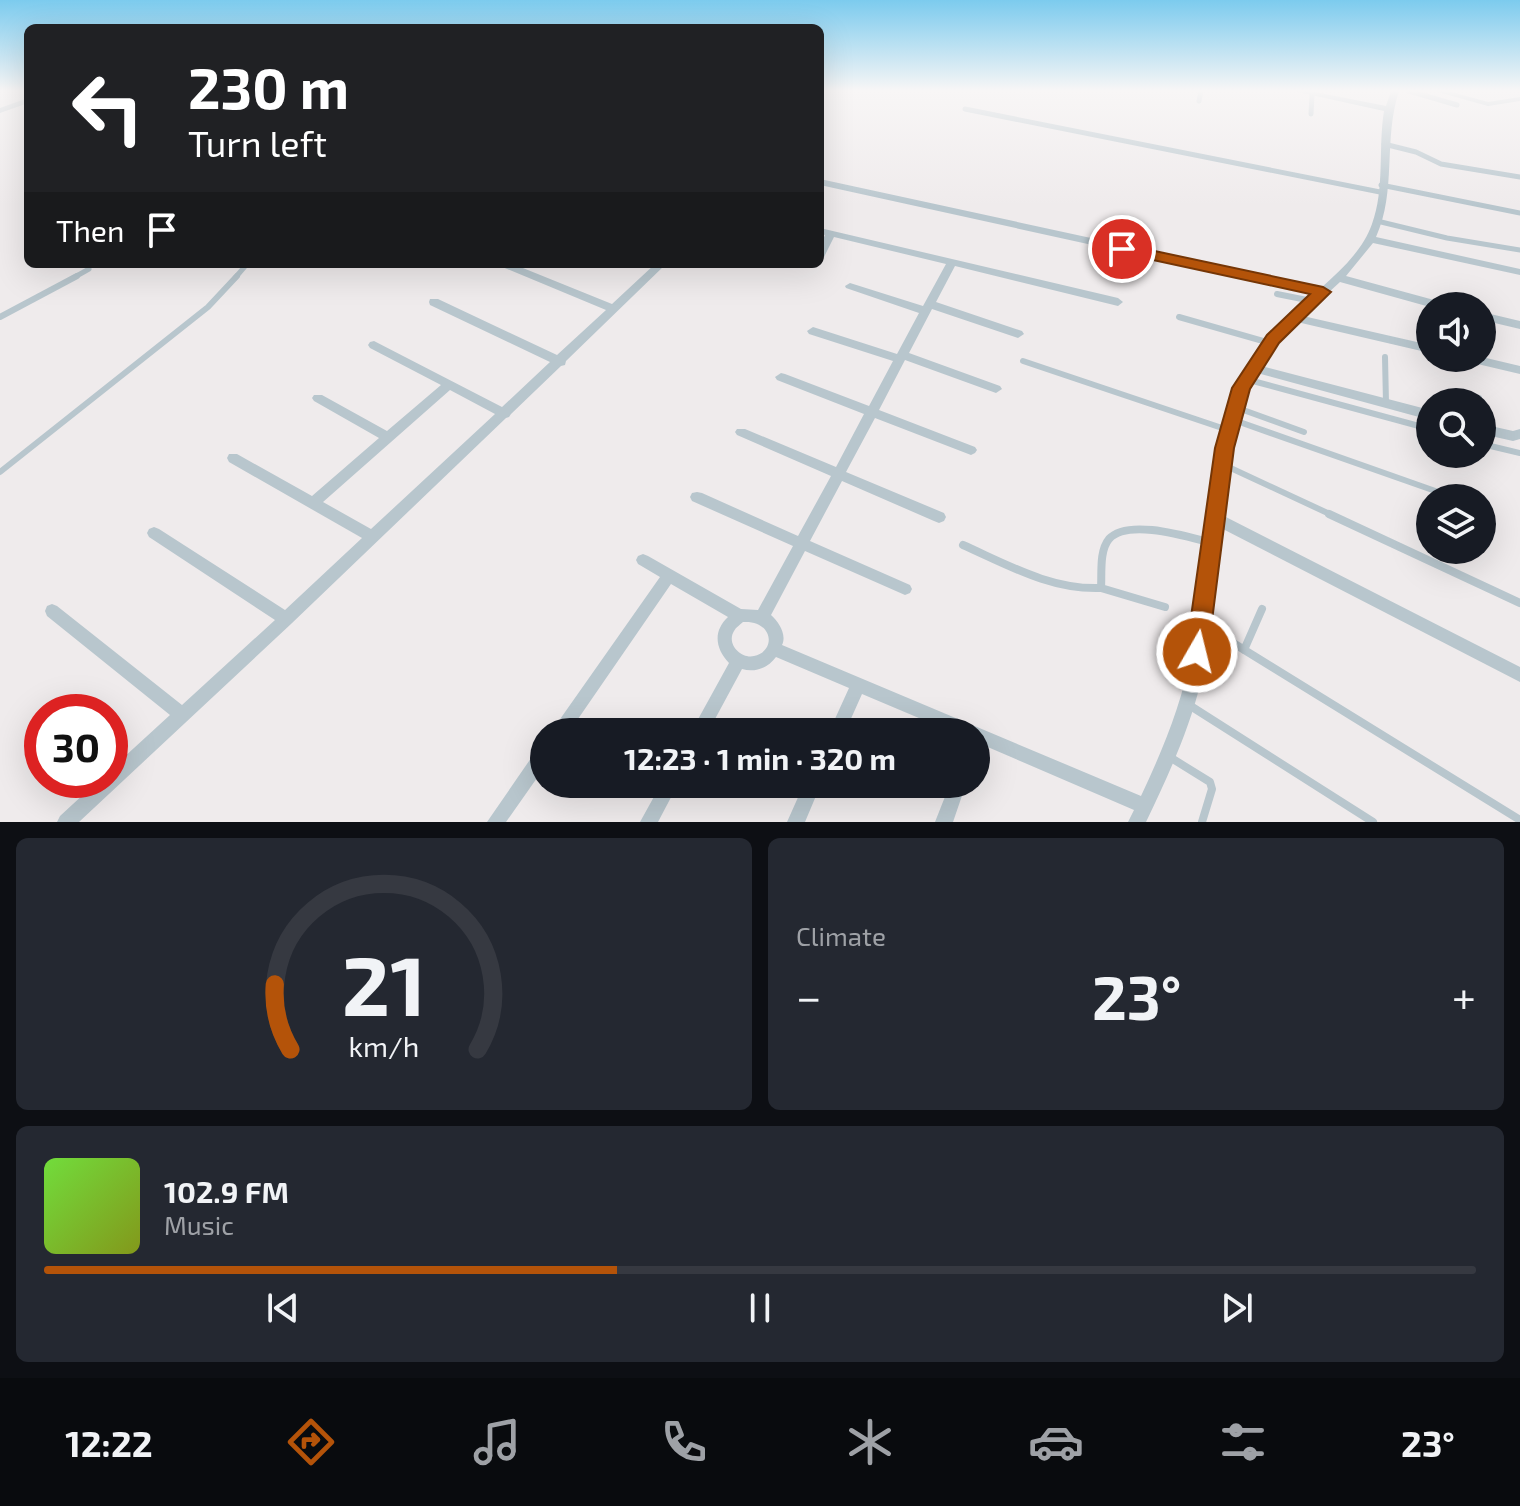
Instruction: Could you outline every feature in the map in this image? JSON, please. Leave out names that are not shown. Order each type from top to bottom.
[{"type":"street","points":[[1137,822],[1168,756],[1193,680],[1222,464],[1232,418],[1249,374],[1270,343],[1339,278],[1370,239],[1377,221],[1386,129]]},
{"type":"street","points":[[824,183],[1323,292]]},
{"type":"street","points":[[826,232],[1118,302]]},
{"type":"street","points":[[1370,239],[1520,272]]},
{"type":"street","points":[[762,617],[952,262]]},
{"type":"street","points":[[514,268],[615,309]]},
{"type":"street","points":[[66,822],[561,362],[657,268]]},
{"type":"street","points":[[1339,278],[1416,299]]},
{"type":"street","points":[[850,286],[1018,334]]},
{"type":"street","points":[[434,302],[561,362]]},
{"type":"street","points":[[1294,318],[1416,346]]},
{"type":"street","points":[[1496,319],[1520,325]]},
{"type":"street","points":[[813,331],[996,389]]},
{"type":"street","points":[[374,345],[505,414]]},
{"type":"street","points":[[1496,364],[1520,370]]},
{"type":"street","points":[[1249,374],[1416,411]]},
{"type":"street","points":[[781,377],[971,450]]},
{"type":"street","points":[[312,504],[449,384]]},
{"type":"street","points":[[318,398],[388,437]]},
{"type":"street","points":[[741,432],[939,517]]},
{"type":"street","points":[[1496,432],[1513,436],[1520,434]]},
{"type":"street","points":[[233,458],[373,537]]},
{"type":"street","points":[[697,497],[905,589]]},
{"type":"street","points":[[1215,518],[1520,675]]},
{"type":"street","points":[[154,533],[286,619]]},
{"type":"street","points":[[643,560],[740,616],[762,617],[772,625],[776,632],[774,649],[770,656],[755,664],[738,661],[726,650],[724,635],[727,627],[740,616]]},
{"type":"street","points":[[569,718],[669,575]]},
{"type":"street","points":[[52,611],[182,715]]},
{"type":"street","points":[[774,649],[937,718]]},
{"type":"street","points":[[707,718],[738,661]]},
{"type":"street","points":[[843,718],[858,685]]},
{"type":"street","points":[[990,740],[1145,806]]},
{"type":"street","points":[[496,822],[530,774]]},
{"type":"street","points":[[649,822],[662,798]]},
{"type":"street","points":[[796,822],[807,798]]},
{"type":"street","points":[[944,822],[953,798]]},
{"type":"lane","points":[[1072,129],[1520,213]]},
{"type":"lane","points":[[1384,144],[1416,152],[1448,166],[1520,177]]},
{"type":"lane","points":[[1377,221],[1447,238],[1520,250]]},
{"type":"lane","points":[[0,472],[208,307],[243,268]]},
{"type":"lane","points":[[0,317],[89,269]]},
{"type":"lane","points":[[1277,294],[1312,301]]},
{"type":"lane","points":[[1179,317],[1270,343]]},
{"type":"lane","points":[[1385,357],[1386,403]]},
{"type":"lane","points":[[1023,361],[1232,418],[1304,432]]},
{"type":"lane","points":[[1249,374],[1416,425]]},
{"type":"lane","points":[[1232,418],[1416,484]]},
{"type":"lane","points":[[1496,447],[1520,453]]},
{"type":"lane","points":[[1222,464],[1520,603]]},
{"type":"lane","points":[[1101,588],[1105,549],[1116,534],[1160,530],[1212,543]]},
{"type":"lane","points":[[963,545],[1064,586],[1084,590],[1101,588],[1165,607]]},
{"type":"lane","points":[[1244,650],[1262,609]]},
{"type":"lane","points":[[1201,624],[1520,820]]},
{"type":"lane","points":[[1186,703],[1373,822]]},
{"type":"lane","points":[[1168,756],[1210,782],[1212,789],[1202,822]]},
{"type":"route","points":[[1122,249],[1323,292],[1273,339],[1241,388],[1224,448],[1197,652]]}]
